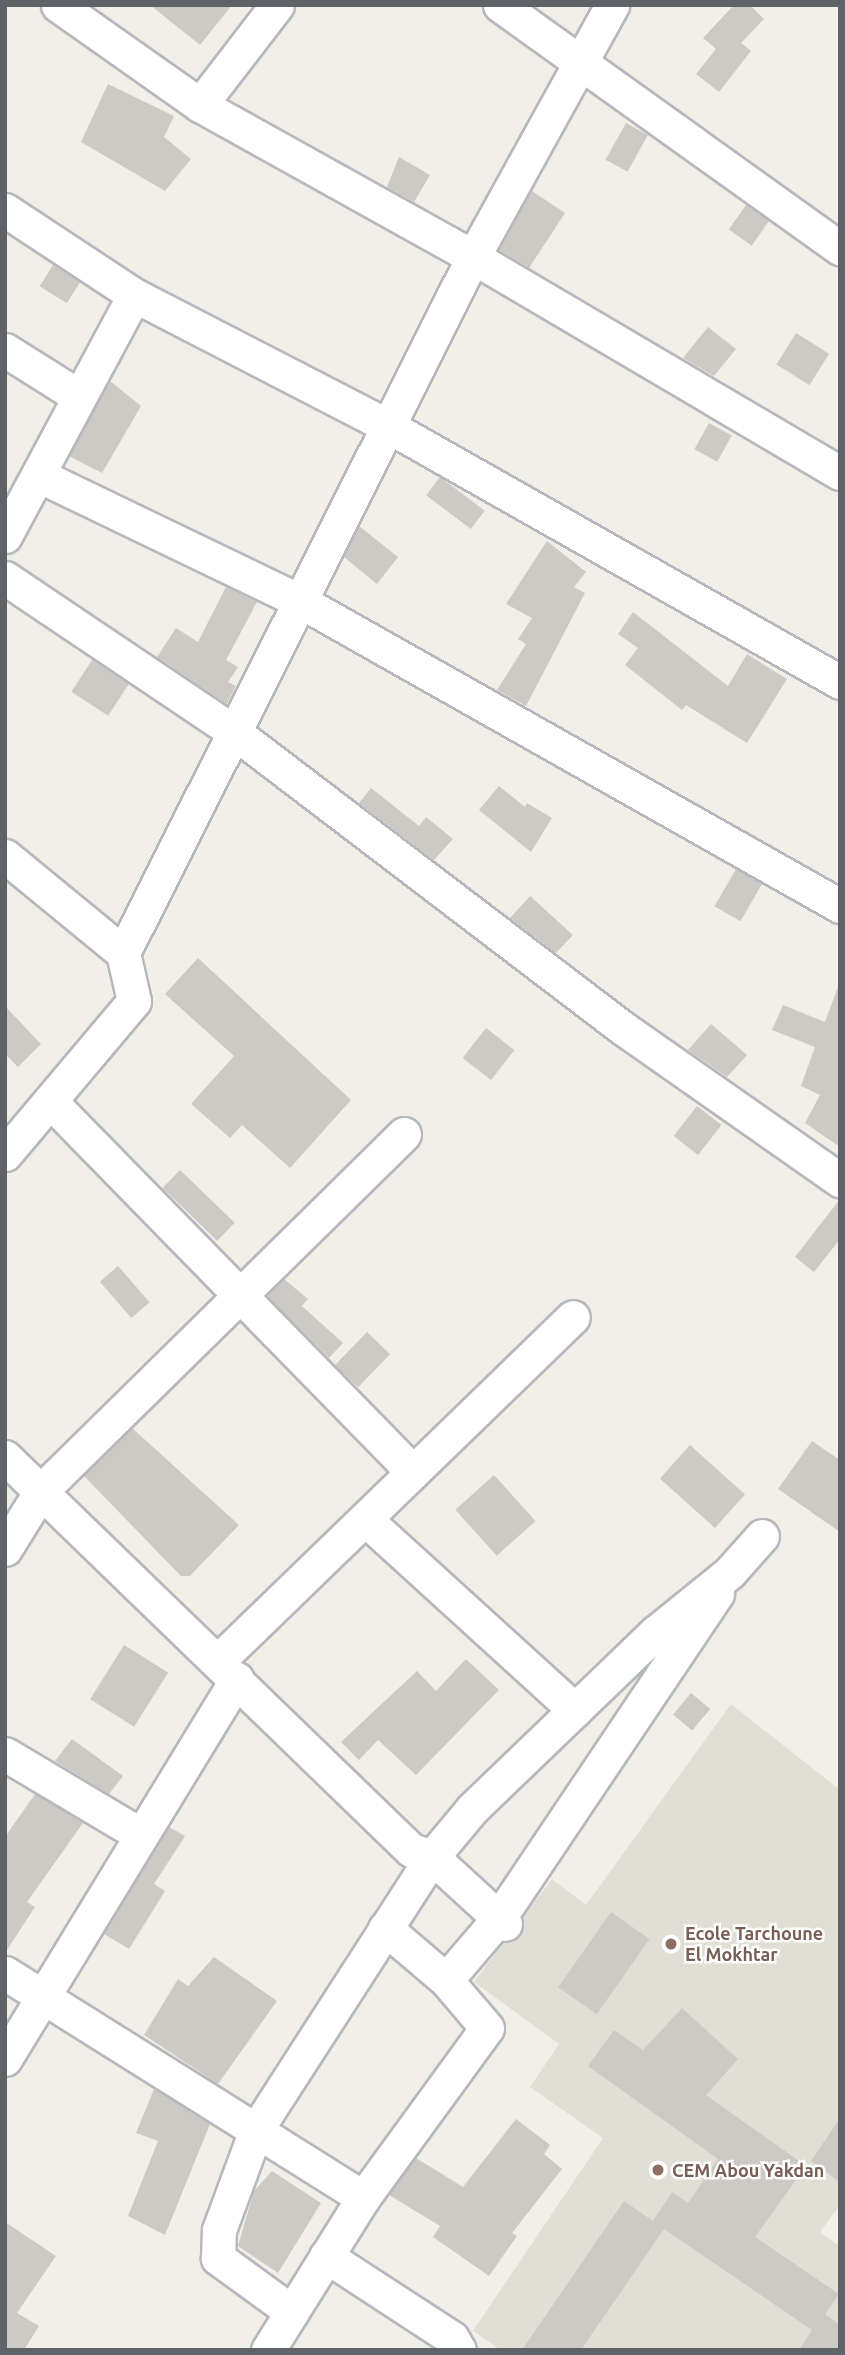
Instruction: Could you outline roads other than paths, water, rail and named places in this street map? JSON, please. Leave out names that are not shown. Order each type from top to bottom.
[{"type":"street","points":[[58,5],[200,105],[473,257],[840,473]]},
{"type":"street","points":[[200,105],[277,5]]},
{"type":"street","points":[[500,5],[579,65],[840,248]]},
{"type":"street","points":[[123,953],[473,257],[612,5]]},
{"type":"street","points":[[5,210],[134,295],[388,426],[840,682]]},
{"type":"street","points":[[5,536],[134,295]]},
{"type":"street","points":[[5,350],[78,396]]},
{"type":"street","points":[[38,475],[300,601],[840,906]]},
{"type":"street","points":[[5,578],[234,732],[624,1029],[840,1180]]},
{"type":"street","points":[[5,856],[123,953],[134,1001],[5,1154]]},
{"type":"street","points":[[50,1101],[237,1297],[413,1472]]},
{"type":"street","points":[[5,1549],[41,1491],[404,1134]]},
{"type":"street","points":[[5,2059],[141,1835],[228,1670],[365,1519],[573,1317]]},
{"type":"street","points":[[5,1457],[411,1850],[432,1857],[502,1921]]},
{"type":"street","points":[[365,1519],[575,1710]]},
{"type":"street","points":[[446,1980],[502,1921],[730,1572],[762,1536]]},
{"type":"street","points":[[292,2312],[218,2258],[219,2230],[256,2130],[432,1857],[575,1710],[656,1632],[730,1572]]},
{"type":"street","points":[[5,1754],[141,1835]]},
{"type":"street","points":[[268,2350],[363,2198],[487,2028],[446,1980],[385,1928]]},
{"type":"street","points":[[5,1973],[363,2198]]},
{"type":"street","points":[[326,2256],[452,2338],[458,2350]]},
{"type":"place","name":"Ecole Tarchoune El Mokhtar","points":[[671,1944]]},
{"type":"place","name":"CEM Abou Yakdan","points":[[658,2170]]}]
